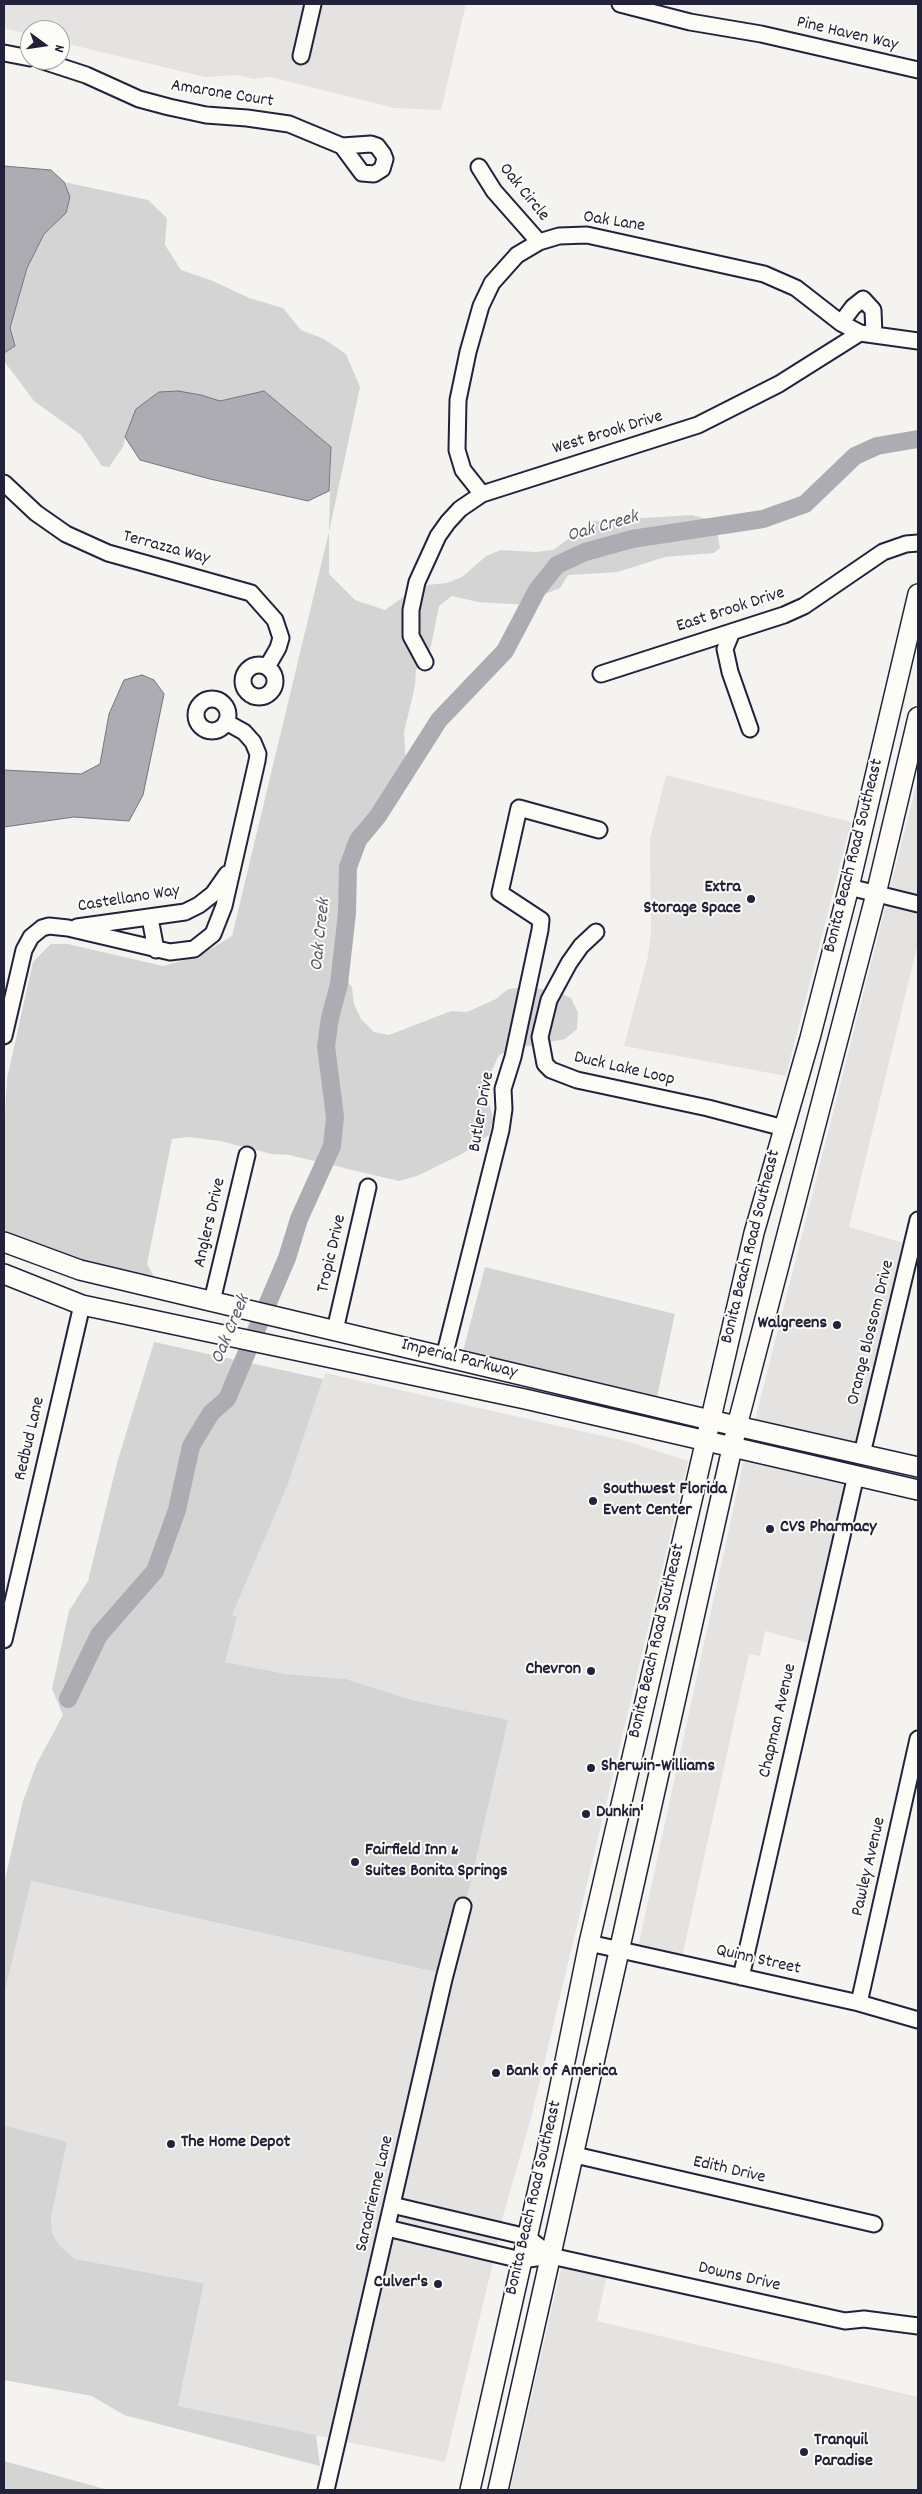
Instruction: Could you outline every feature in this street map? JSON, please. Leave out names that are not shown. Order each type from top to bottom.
[{"type":"main road","name":"Bonita Beach Road Southeast","points":[[470,2490],[547,2150],[589,1943],[705,1440],[754,1233],[810,1038],[849,887],[918,594]]},
{"type":"main road","points":[[918,648],[918,658]]},
{"type":"main road","name":"Bonita Beach Road Southeast","points":[[498,2490],[575,2155],[732,1447],[876,894],[918,717]]},
{"type":"main road","points":[[780,1258],[777,1233],[796,1154],[796,1143],[792,1134],[784,1128]]},
{"type":"main road","name":"Imperial Parkway","points":[[4,1242],[80,1270],[710,1420],[918,1467]]},
{"type":"main road","name":"Imperial Parkway","points":[[4,1274],[82,1305],[705,1440],[918,1490]]},
{"type":"main road","points":[[334,1330],[336,1360]]},
{"type":"main road","points":[[398,1373],[433,1370],[440,1366],[444,1357]]},
{"type":"street","points":[[301,56],[313,4]]},
{"type":"street","name":"Pine Haven Way","points":[[620,4],[682,20],[761,34],[918,70]]},
{"type":"street","points":[[4,53],[20,56]]},
{"type":"street","name":"Amarone Court","points":[[70,70],[139,99],[206,115],[289,124],[342,146]]},
{"type":"street","name":"Oak Circle","points":[[479,167],[494,191],[539,242]]},
{"type":"street","name":"Oak Lane","points":[[482,494],[463,470],[457,455],[458,400],[466,361],[477,319],[492,283],[517,254],[539,242],[559,236],[587,235],[764,274],[809,296],[841,323],[867,334]]},
{"type":"street","points":[[841,323],[853,307],[863,299],[873,310],[867,334],[918,341]]},
{"type":"street","name":"West Brook Drive","points":[[425,662],[410,636],[411,610],[417,582],[438,536],[460,509],[482,494],[698,425],[778,384],[867,334]]},
{"type":"street","name":"Terrazza Way","points":[[4,483],[36,513],[66,534],[108,553],[251,593],[275,620],[281,638],[278,648],[267,667]]},
{"type":"street","name":"East Brook Drive","points":[[601,674],[774,619],[804,606],[883,552],[906,544],[918,543]]},
{"type":"street","points":[[732,632],[725,649],[730,672],[750,729]]},
{"type":"street","name":"Castellano Way","points":[[4,1036],[24,950],[31,936],[49,926],[68,928],[156,950],[187,951],[208,940],[220,919],[258,754],[249,737],[226,722]]},
{"type":"street","name":"Butler Drive","points":[[444,1357],[500,1130],[504,1109],[503,1089],[513,1057],[540,930],[541,920],[500,893],[519,808],[599,830]]},
{"type":"street","name":"Castellano Way","points":[[68,928],[177,914],[199,906],[219,887],[233,863]]},
{"type":"street","points":[[849,887],[918,904]]},
{"type":"street","points":[[150,918],[156,950]]},
{"type":"street","name":"Duck Lake Loop","points":[[596,932],[581,946],[549,1000],[540,1037],[545,1064],[551,1070],[577,1080],[693,1105],[784,1128]]},
{"type":"street","name":"Anglers Drive","points":[[212,1301],[247,1155]]},
{"type":"street","name":"Tropic Drive","points":[[334,1330],[368,1187]]},
{"type":"street","name":"Orange Blossom Drive","points":[[862,1454],[918,1220]]},
{"type":"street","name":"Redbud Lane","points":[[4,1640],[82,1305]]},
{"type":"street","name":"Chapman Avenue","points":[[741,1977],[856,1475]]},
{"type":"street","name":"Pawley Avenue","points":[[859,2003],[918,1739]]},
{"type":"street","name":"Saradrienne Lane","points":[[326,2490],[444,1979],[463,1906]]},
{"type":"street","name":"Quinn Street","points":[[589,1943],[621,1948],[859,2003],[918,2020]]},
{"type":"street","name":"Edith Drive","points":[[575,2155],[874,2224]]},
{"type":"street","points":[[392,2206],[527,2237],[551,2256]]},
{"type":"street","points":[[387,2228],[521,2260],[551,2256]]},
{"type":"street","name":"Downs Drive","points":[[551,2256],[845,2321],[864,2319],[918,2326]]},
{"type":"shaded area","points":[[4,4],[466,4],[441,110],[394,108],[270,77],[253,79],[238,75],[205,77],[70,44],[70,20],[20,20],[20,32],[4,28]]},
{"type":"shaded area","points":[[4,166],[51,170],[64,182],[70,197],[66,213],[44,234],[27,268],[10,328],[15,346],[4,353]]},
{"type":"shaded area","points":[[64,182],[148,200],[167,218],[165,245],[181,270],[213,281],[249,298],[283,308],[301,330],[324,339],[346,354],[360,387],[329,532],[331,447],[264,391],[220,401],[201,395],[127,429],[123,447],[109,467],[102,466],[81,435],[34,401],[4,361],[4,353],[15,346],[10,328],[27,268],[44,234],[66,213],[70,197]]},
{"type":"shaded area","points":[[178,391],[220,401],[264,391],[331,447],[329,491],[308,501],[210,479],[140,460],[125,437],[136,409],[159,392]]},
{"type":"shaded area","points":[[692,515],[707,519],[717,531],[720,548],[714,553],[665,557],[618,572],[568,575],[560,588],[535,598],[529,605],[478,602],[452,596],[439,606],[429,655],[416,670],[415,686],[404,732],[406,765],[402,781],[360,849],[350,889],[340,958],[342,975],[352,987],[354,1004],[361,1019],[374,1032],[389,1035],[451,1011],[467,1012],[496,999],[508,989],[525,987],[557,991],[571,998],[578,1013],[577,1029],[565,1039],[513,1049],[499,1055],[485,1085],[493,1119],[489,1135],[462,1154],[417,1176],[399,1181],[220,1141],[189,1137],[172,1139],[147,1264],[156,1280],[101,1268],[36,1245],[4,1230],[4,1130],[7,1079],[33,962],[51,944],[68,944],[163,966],[199,956],[232,936],[329,532],[329,574],[355,600],[385,610],[412,591],[427,585],[447,583],[462,577],[486,556],[501,550],[536,552],[553,550],[593,521]]},
{"type":"shaded area","points":[[142,675],[154,680],[164,694],[143,795],[129,821],[74,817],[4,827],[4,770],[81,774],[100,764],[109,714],[124,680]]},
{"type":"shaded area","points":[[666,775],[851,822],[786,1076],[624,1046],[648,956],[651,935],[650,839]]},
{"type":"shaded area","points":[[918,778],[918,943],[849,1227],[914,1246],[863,1449],[754,1424]]},
{"type":"shaded area","points":[[485,1267],[675,1314],[656,1401],[462,1355]]},
{"type":"shaded area","points":[[154,1342],[323,1379],[288,1484],[232,1615],[237,1617],[225,1662],[286,1674],[346,1679],[416,1701],[508,1720],[449,1975],[31,1881],[4,1995],[4,1884],[23,1801],[37,1763],[63,1715],[52,1689],[69,1611],[88,1581],[117,1463]]},
{"type":"shaded area","points":[[325,1373],[629,1442],[688,1461],[531,2118],[501,2223],[445,2462],[178,2407],[204,2283],[75,2259],[59,2245],[52,2233],[51,2218],[67,2142],[4,2125],[4,1995],[30,1881],[449,1975],[416,1701],[346,1679],[286,1674],[224,1662],[232,1615],[288,1484]]},
{"type":"shaded area","points":[[745,1455],[856,1480],[815,1645],[765,1631],[760,1656],[749,1654],[679,1971],[635,1961]]},
{"type":"shaded area","points":[[4,2125],[67,2142],[51,2218],[52,2233],[59,2245],[75,2259],[204,2283],[178,2406],[316,2435],[320,2466],[124,2415],[92,2396],[4,2380]]},
{"type":"shaded area","points":[[562,2264],[607,2275],[597,2321],[918,2397],[918,2490],[510,2490]]},
{"type":"shaded area","points":[[4,2461],[108,2490],[4,2490]]},
{"type":"waterway","name":"Oak Creek","points":[[68,1699],[99,1635],[155,1571],[177,1510],[191,1446],[211,1413],[227,1399],[287,1258],[299,1219],[332,1146],[335,1117],[326,1046],[330,1018],[339,984],[347,913],[348,867],[358,840],[378,816],[439,720],[505,651],[537,590],[557,565],[585,552],[632,539],[763,519],[805,504],[855,456],[877,446],[918,439]]},
{"type":"place","name":"Extra Storage Space","points":[[751,899]]},
{"type":"place","name":"Walgreens","points":[[837,1325]]},
{"type":"place","name":"Southwest Florida Event Center","points":[[593,1501]]},
{"type":"place","name":"CVS Pharmacy","points":[[770,1529]]},
{"type":"place","name":"Chevron","points":[[591,1671]]},
{"type":"place","name":"Sherwin-Williams","points":[[591,1768]]},
{"type":"place","name":"Dunkin'","points":[[586,1814]]},
{"type":"place","name":"Fairfield Inn & Suites Bonita Springs","points":[[355,1862]]},
{"type":"place","name":"Bank of America","points":[[496,2073]]},
{"type":"place","name":"The Home Depot","points":[[171,2144]]},
{"type":"place","name":"Culver's","points":[[438,2284]]},
{"type":"place","name":"Tranquil Paradise","points":[[804,2452]]}]
